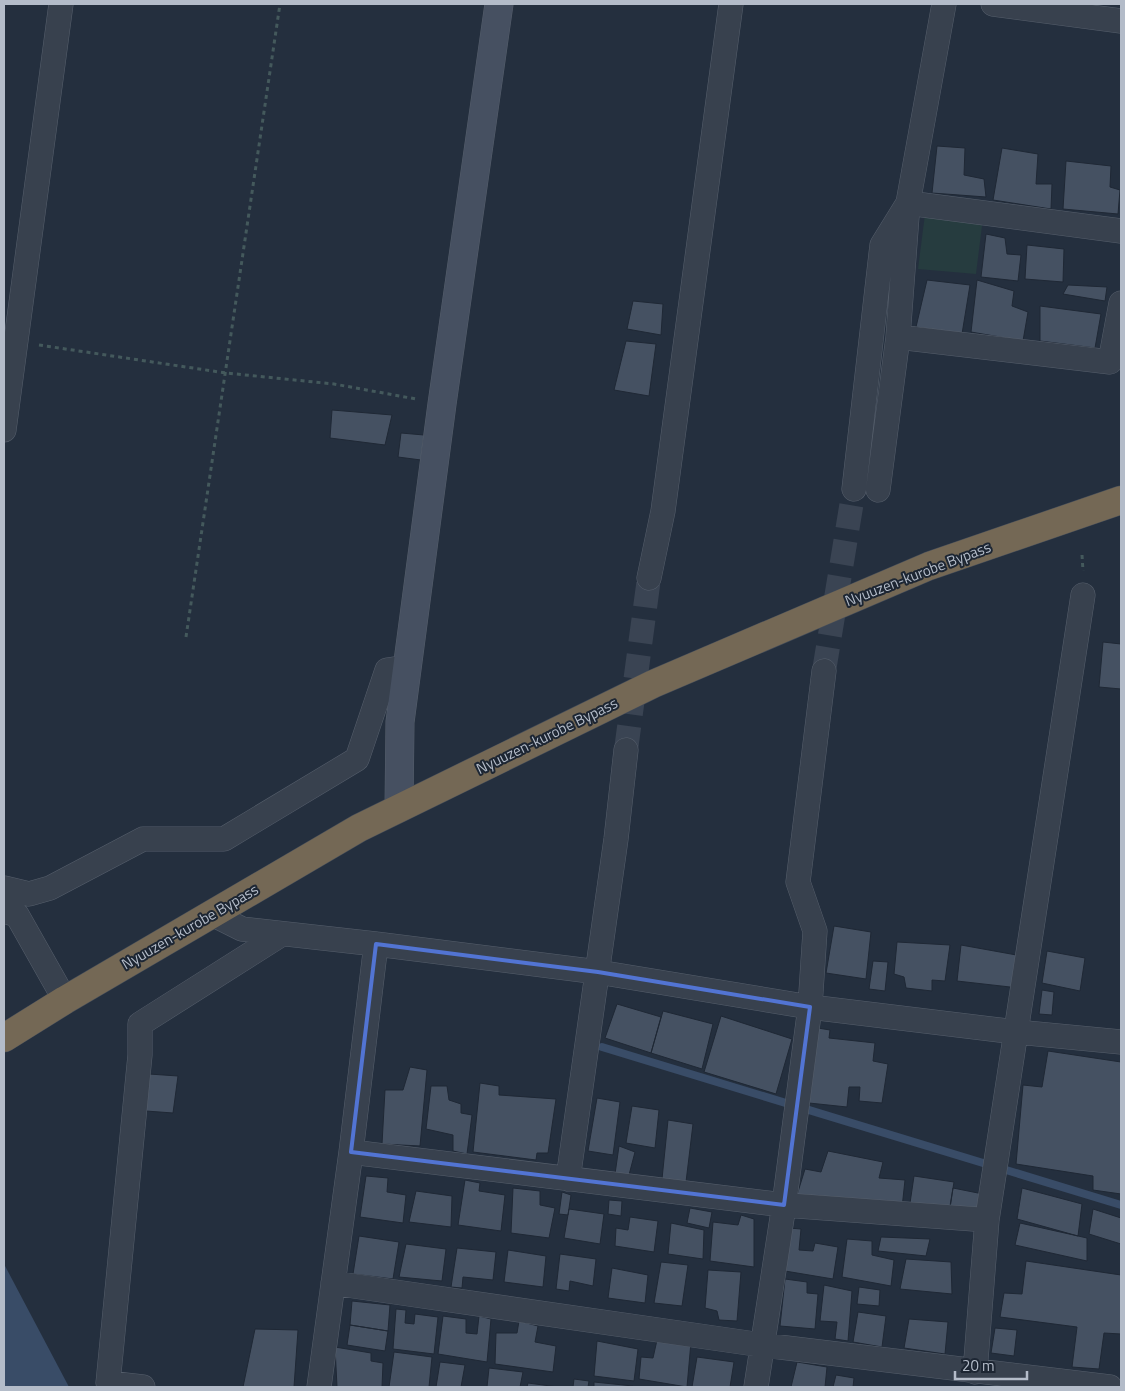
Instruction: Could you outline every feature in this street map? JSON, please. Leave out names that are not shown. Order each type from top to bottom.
[{"type":"highway","name":"Nyuuzen-kurobe Bypass","points":[[4,1038],[65,1000],[360,828],[653,684],[912,574],[1121,500]]},
{"type":"street","points":[[4,430],[61,4]]},
{"type":"street","points":[[399,808],[400,722],[442,404],[499,4]]},
{"type":"street","points":[[649,578],[663,511],[731,4]]},
{"type":"street","points":[[878,490],[898,338],[908,203],[944,4]]},
{"type":"street","points":[[994,4],[1121,21]]},
{"type":"street","points":[[908,203],[1121,231]]},
{"type":"street","points":[[854,489],[882,245],[908,203]]},
{"type":"street","points":[[898,338],[1110,362],[1121,303]]},
{"type":"street","points":[[975,1372],[987,1220],[1083,595]]},
{"type":"street","points":[[4,888],[29,894],[50,888],[143,839],[224,839],[357,758],[387,670],[407,667]]},
{"type":"street","points":[[756,1387],[784,1205],[810,1007],[815,931],[798,882],[824,671]]},
{"type":"street","points":[[568,1179],[616,839],[626,750]]},
{"type":"street","points":[[4,911],[17,915],[65,1000]]},
{"type":"street","points":[[212,914],[242,929],[598,972],[810,1007],[1016,1032],[1121,1042]]},
{"type":"street","points":[[143,1387],[108,1382],[140,1055],[140,1024],[282,934]]},
{"type":"street","points":[[319,1387],[351,1152],[376,944]]},
{"type":"street","points":[[351,1152],[784,1205],[987,1220]]},
{"type":"street","points":[[333,1283],[762,1345],[1110,1387]]},
{"type":"path","points":[[186,637],[280,4]]},
{"type":"path","points":[[16,341],[226,373],[334,384],[442,404]]},
{"type":"highlighted area","points":[[376,944],[598,972],[810,1007],[784,1205],[351,1152]]},
{"type":"green space","points":[[925,214],[983,218],[976,274],[918,269]]},
{"type":"water","points":[[4,1264],[69,1387],[4,1387]]},
{"type":"building","points":[[937,146],[965,148],[964,175],[984,179],[986,197],[932,193]]},
{"type":"building","points":[[1002,148],[1038,154],[1036,184],[1052,184],[1051,209],[993,200]]},
{"type":"building","points":[[1066,161],[1111,166],[1110,187],[1120,190],[1118,214],[1063,209]]},
{"type":"building","points":[[986,234],[1005,238],[1007,254],[1021,255],[1018,281],[981,277]]},
{"type":"building","points":[[1027,245],[1064,249],[1063,282],[1025,279]]},
{"type":"building","points":[[927,280],[970,285],[962,334],[916,327]]},
{"type":"building","points":[[977,280],[1014,291],[1012,306],[1028,312],[1023,341],[971,332]]},
{"type":"building","points":[[1068,285],[1107,287],[1105,301],[1063,294]]},
{"type":"building","points":[[633,301],[663,304],[661,335],[627,329]]},
{"type":"building","points":[[1040,306],[1101,314],[1095,348],[1040,341]]},
{"type":"building","points":[[626,341],[656,344],[649,396],[614,390]]},
{"type":"building","points":[[332,410],[392,415],[385,445],[330,438]]},
{"type":"building","points":[[401,433],[424,435],[421,460],[398,457]]},
{"type":"building","points":[[1103,642],[1121,644],[1121,689],[1099,687]]},
{"type":"building","points":[[834,926],[871,932],[866,979],[826,973]]},
{"type":"building","points":[[897,942],[950,945],[945,981],[932,980],[932,991],[906,988],[904,977],[894,974]]},
{"type":"building","points":[[961,945],[1022,956],[1019,988],[957,981]]},
{"type":"building","points":[[1047,951],[1085,958],[1080,991],[1042,983]]},
{"type":"building","points":[[873,961],[888,962],[885,991],[869,989]]},
{"type":"building","points":[[1042,990],[1054,992],[1052,1015],[1039,1014]]},
{"type":"building","points":[[617,1004],[661,1017],[651,1053],[605,1038]]},
{"type":"building","points":[[663,1011],[713,1024],[702,1069],[651,1053]]},
{"type":"building","points":[[721,1016],[792,1039],[776,1094],[704,1072]]},
{"type":"building","points":[[818,1028],[830,1030],[829,1038],[875,1043],[873,1061],[888,1064],[882,1103],[859,1101],[860,1087],[849,1087],[847,1107],[809,1103]]},
{"type":"building","points":[[1048,1051],[1121,1062],[1121,1194],[1093,1190],[1093,1176],[1016,1164],[1023,1085],[1042,1087]]},
{"type":"building","points":[[410,1067],[427,1070],[420,1146],[382,1144],[385,1090],[403,1090]]},
{"type":"building","points":[[149,1074],[178,1076],[173,1113],[146,1111]]},
{"type":"building","points":[[480,1083],[499,1086],[499,1095],[556,1099],[548,1153],[537,1153],[536,1160],[473,1152]]},
{"type":"building","points":[[431,1086],[447,1086],[449,1100],[461,1104],[461,1113],[472,1115],[467,1154],[453,1151],[453,1135],[426,1129]]},
{"type":"building","points":[[597,1098],[620,1102],[613,1155],[588,1151]]},
{"type":"building","points":[[632,1106],[659,1110],[655,1148],[626,1143]]},
{"type":"building","points":[[668,1120],[693,1124],[686,1182],[662,1179]]},
{"type":"building","points":[[619,1146],[635,1152],[629,1175],[615,1174]]},
{"type":"building","points":[[828,1151],[883,1162],[879,1178],[905,1180],[902,1208],[797,1195],[805,1169],[821,1172]]},
{"type":"building","points":[[366,1176],[388,1178],[387,1192],[406,1195],[403,1223],[360,1217]]},
{"type":"building","points":[[914,1176],[954,1182],[949,1212],[909,1210]]},
{"type":"building","points":[[465,1180],[480,1183],[479,1191],[505,1195],[501,1231],[458,1225]]},
{"type":"building","points":[[513,1188],[540,1191],[540,1205],[555,1208],[549,1238],[511,1233]]},
{"type":"building","points":[[953,1188],[983,1194],[981,1216],[949,1215]]},
{"type":"building","points":[[1022,1188],[1082,1204],[1078,1236],[1017,1219]]},
{"type":"building","points":[[416,1191],[452,1196],[451,1227],[409,1222]]},
{"type":"building","points":[[562,1192],[571,1195],[568,1215],[559,1214]]},
{"type":"building","points":[[609,1200],[622,1201],[621,1216],[608,1214]]},
{"type":"building","points":[[690,1208],[712,1212],[709,1228],[687,1223]]},
{"type":"building","points":[[569,1209],[604,1214],[600,1244],[564,1238]]},
{"type":"building","points":[[1093,1209],[1121,1218],[1121,1244],[1089,1234]]},
{"type":"building","points":[[741,1215],[754,1219],[754,1267],[710,1261],[713,1222],[738,1225]]},
{"type":"building","points":[[630,1217],[658,1221],[654,1252],[615,1246],[616,1228],[628,1230]]},
{"type":"building","points":[[671,1223],[704,1230],[703,1259],[668,1254]]},
{"type":"building","points":[[1020,1223],[1087,1238],[1087,1261],[1015,1245]]},
{"type":"building","points":[[789,1228],[801,1229],[799,1250],[813,1251],[815,1243],[838,1247],[833,1279],[785,1271]]},
{"type":"building","points":[[359,1236],[399,1242],[393,1279],[353,1274]]},
{"type":"building","points":[[881,1237],[930,1239],[926,1256],[878,1251]]},
{"type":"building","points":[[847,1239],[872,1241],[872,1255],[894,1260],[891,1286],[842,1277]]},
{"type":"building","points":[[406,1244],[446,1249],[442,1281],[399,1277]]},
{"type":"building","points":[[457,1248],[496,1252],[493,1280],[463,1277],[462,1288],[451,1287]]},
{"type":"building","points":[[508,1250],[546,1256],[543,1287],[504,1282]]},
{"type":"building","points":[[560,1254],[596,1259],[593,1286],[570,1281],[569,1291],[556,1289]]},
{"type":"building","points":[[906,1259],[951,1262],[952,1294],[900,1289]]},
{"type":"building","points":[[1026,1261],[1121,1275],[1121,1334],[1104,1333],[1099,1369],[1072,1367],[1077,1327],[1000,1317],[1004,1293],[1022,1294]]},
{"type":"building","points":[[661,1262],[688,1265],[682,1306],[654,1303]]},
{"type":"building","points":[[612,1268],[648,1275],[645,1303],[608,1298]]},
{"type":"building","points":[[708,1270],[741,1272],[737,1321],[719,1320],[717,1311],[705,1308]]},
{"type":"building","points":[[785,1279],[807,1282],[807,1293],[818,1294],[815,1329],[780,1326]]},
{"type":"building","points":[[824,1285],[852,1291],[848,1341],[835,1339],[837,1322],[820,1321]]},
{"type":"building","points":[[859,1287],[880,1290],[879,1306],[857,1304]]},
{"type":"building","points":[[352,1301],[390,1305],[388,1331],[350,1325]]},
{"type":"building","points":[[396,1309],[406,1310],[405,1323],[414,1324],[415,1314],[438,1317],[434,1354],[393,1349]]},
{"type":"building","points":[[858,1312],[886,1316],[882,1347],[853,1342]]},
{"type":"building","points":[[443,1316],[466,1319],[466,1333],[477,1334],[479,1316],[491,1319],[487,1362],[438,1354]]},
{"type":"building","points":[[909,1319],[948,1322],[945,1354],[904,1348]]},
{"type":"building","points":[[519,1321],[538,1326],[535,1342],[556,1346],[553,1372],[495,1364],[496,1333],[517,1333]]},
{"type":"building","points":[[350,1325],[388,1331],[385,1351],[347,1345]]},
{"type":"building","points":[[995,1328],[1017,1330],[1014,1356],[991,1353]]},
{"type":"building","points":[[255,1329],[298,1330],[294,1387],[243,1387]]},
{"type":"building","points":[[657,1340],[691,1342],[687,1387],[639,1379],[641,1357],[653,1358]]},
{"type":"building","points":[[597,1341],[638,1349],[634,1381],[594,1376]]},
{"type":"building","points":[[335,1347],[371,1353],[371,1361],[383,1363],[382,1387],[337,1387]]},
{"type":"building","points":[[394,1352],[432,1357],[429,1387],[389,1387]]},
{"type":"building","points":[[697,1357],[734,1362],[730,1387],[692,1387]]},
{"type":"building","points":[[440,1362],[465,1365],[461,1387],[436,1387]]},
{"type":"building","points":[[797,1362],[827,1367],[825,1387],[791,1387]]},
{"type":"building","points":[[489,1368],[523,1372],[520,1387],[487,1387]]},
{"type":"building","points":[[836,1375],[854,1378],[853,1387],[833,1387]]},
{"type":"building","points":[[574,1379],[589,1381],[588,1387],[573,1387]]},
{"type":"building","points":[[594,1382],[633,1386],[633,1387],[594,1387]]},
{"type":"building","points":[[528,1383],[558,1387],[527,1387]]},
{"type":"waterway","points":[[602,1047],[1121,1205]]},
{"type":"tunnel","points":[[824,671],[854,489]]},
{"type":"tunnel","points":[[626,750],[649,578]]}]
